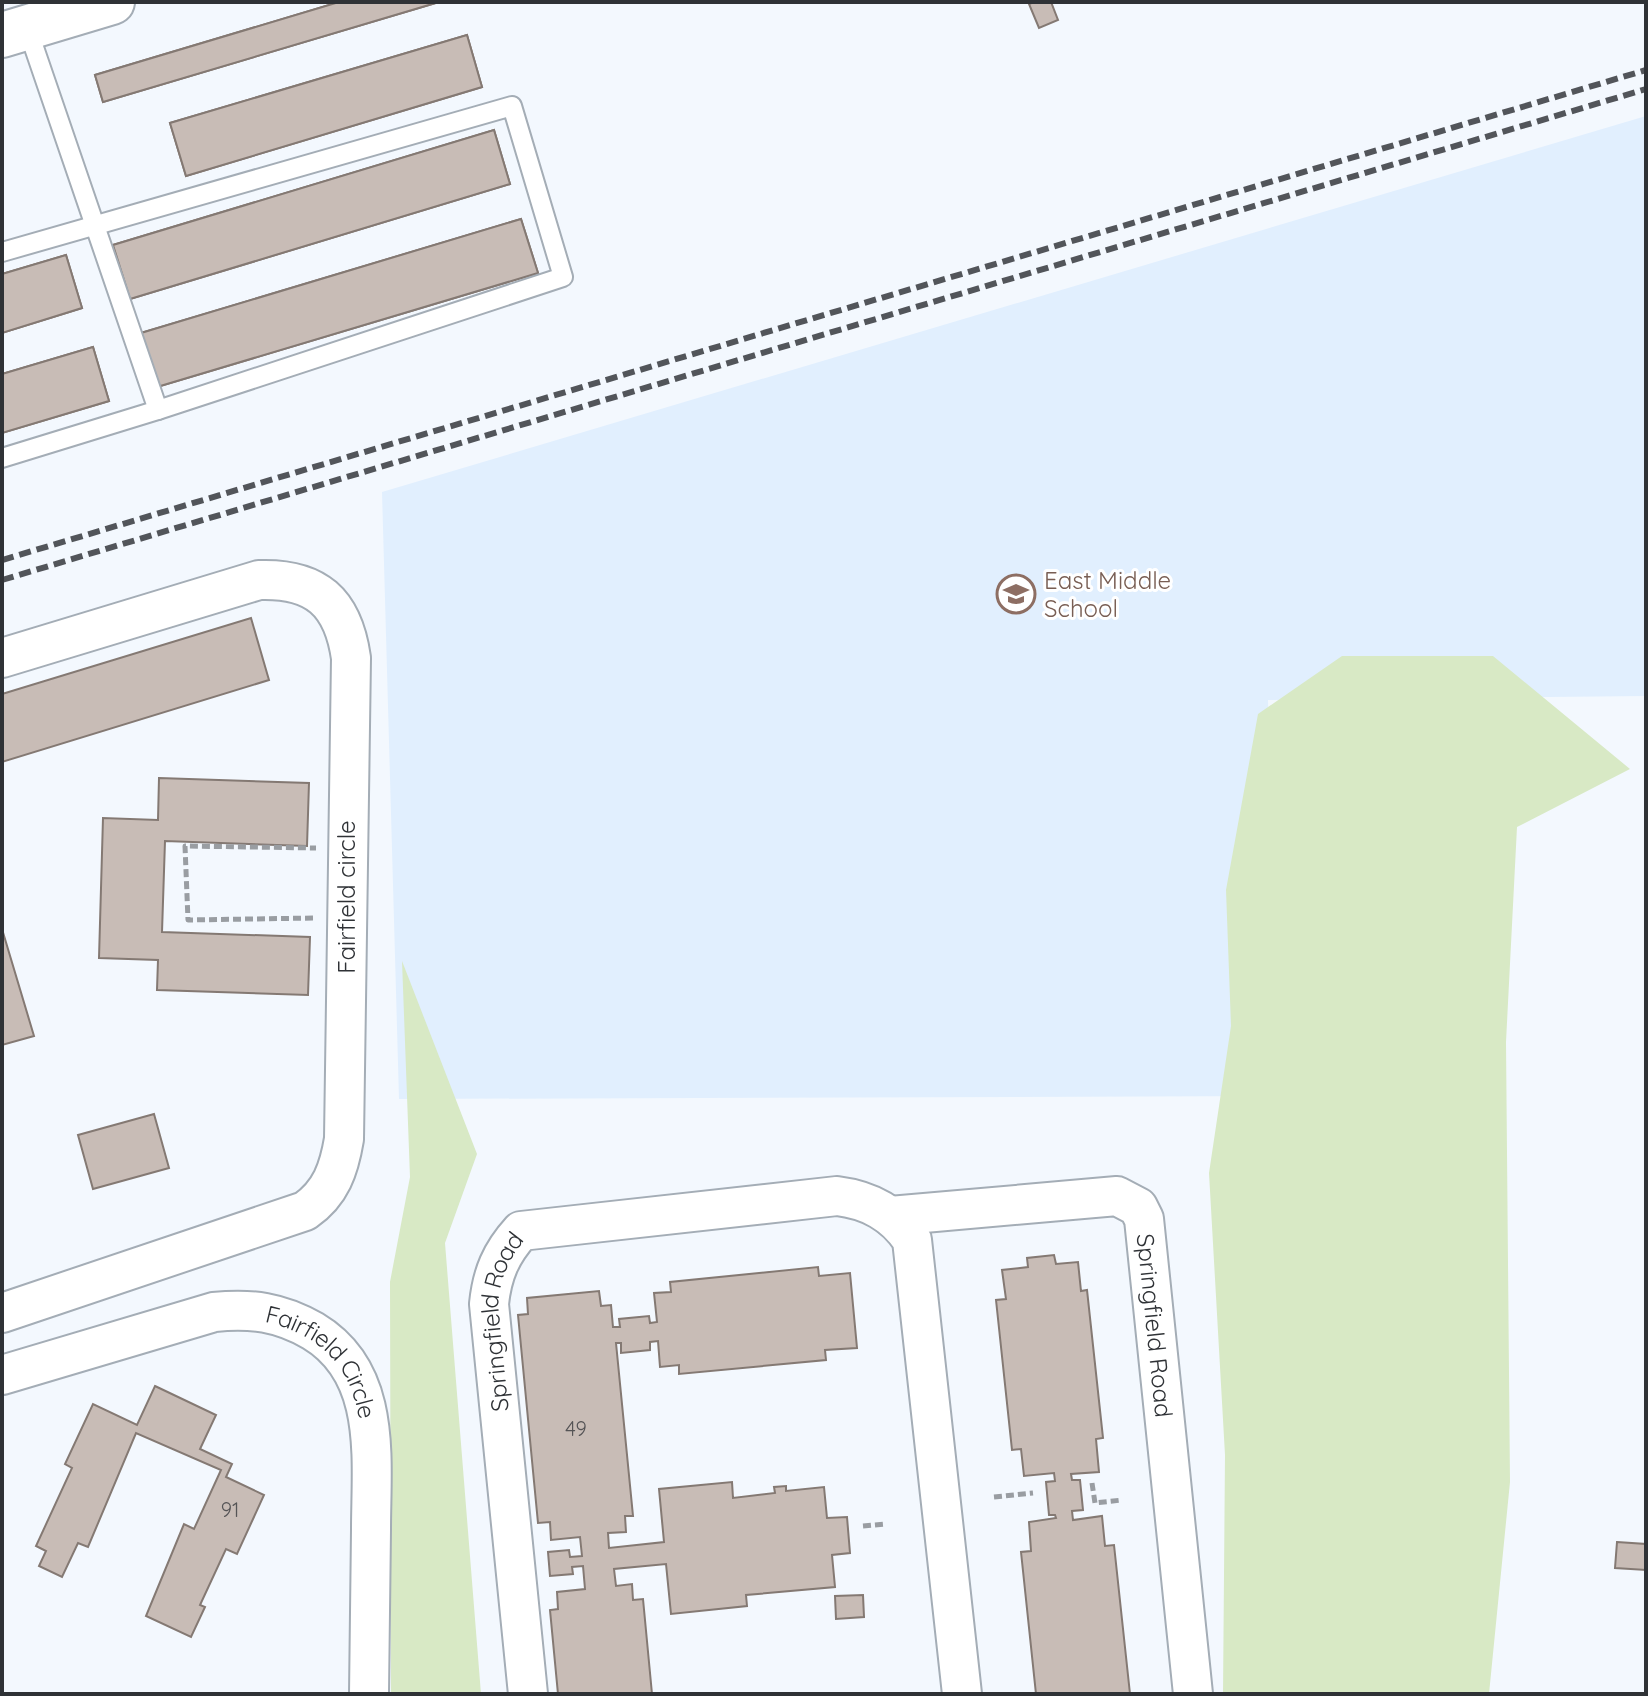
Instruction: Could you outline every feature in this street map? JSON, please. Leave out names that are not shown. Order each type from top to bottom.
[{"type":"main road","points":[[14,31],[112,2]]},
{"type":"street","name":"Fairfield circle","points":[[2,658],[259,580],[275,579],[313,589],[329,600],[341,616],[351,658],[345,846],[344,1139],[340,1164],[330,1186],[319,1201],[305,1211],[2,1313]]},
{"type":"street","name":"Springfield Road","points":[[528,1694],[489,1304],[495,1270],[511,1241],[521,1231],[837,1196],[872,1204],[890,1216],[912,1240],[962,1694]]},
{"type":"street","name":"Springfield Road","points":[[890,1216],[1117,1196],[1138,1207],[1144,1219],[1146,1235],[1193,1694]]},
{"type":"street","name":"Fairfield Circle","points":[[2,1375],[214,1312],[249,1308],[290,1318],[326,1339],[348,1362],[363,1392],[368,1415],[369,1694]]},
{"type":"lane","points":[[14,31],[94,223],[158,410]]},
{"type":"lane","points":[[2,252],[94,223],[512,106],[563,277],[2,458]]},
{"type":"path","points":[[321,848],[185,846],[188,920],[324,918]]},
{"type":"path","points":[[1092,1483],[1095,1503],[1122,1500]]},
{"type":"path","points":[[994,1497],[1033,1493]]},
{"type":"path","points":[[863,1526],[886,1524]]},
{"type":"shaded area","name":"East Middle School","points":[[1646,116],[1646,696],[1268,700],[1276,1096],[399,1099],[382,492]]},
{"type":"green space","points":[[1342,656],[1493,656],[1630,769],[1517,827],[1506,1042],[1510,1482],[1489,1694],[1223,1694],[1225,1455],[1209,1173],[1231,1026],[1226,890],[1258,714]]},
{"type":"green space","points":[[402,961],[477,1154],[445,1243],[481,1694],[391,1694],[390,1282],[410,1177]]},
{"type":"building","points":[[339,2],[439,2],[103,102],[95,75]]},
{"type":"building","points":[[339,2],[439,2],[103,102],[95,75]]},
{"type":"building","points":[[1051,2],[1058,20],[1039,28],[1029,4]]},
{"type":"building","points":[[467,35],[482,87],[186,176],[170,123]]},
{"type":"building","points":[[467,35],[482,87],[186,176],[170,123]]},
{"type":"building","points":[[494,130],[510,184],[130,299],[113,245]]},
{"type":"building","points":[[494,130],[510,184],[130,299],[113,245]]},
{"type":"building","points":[[521,219],[538,273],[157,387],[141,333]]},
{"type":"building","points":[[521,219],[538,273],[157,387],[141,333]]},
{"type":"building","points":[[66,255],[82,308],[2,333],[2,274]]},
{"type":"building","points":[[66,255],[82,308],[2,333],[2,274]]},
{"type":"building","points":[[93,347],[109,401],[2,433],[2,374]]},
{"type":"building","points":[[93,347],[109,401],[2,433],[2,374]]},
{"type":"building","points":[[251,618],[269,680],[2,762],[2,694]]},
{"type":"building","points":[[159,778],[309,783],[307,846],[165,841],[162,932],[310,937],[308,995],[157,990],[158,960],[99,958],[103,818],[158,820]]},
{"type":"building","points":[[2,929],[34,1036],[2,1045]]},
{"type":"building","points":[[154,1114],[169,1168],[93,1189],[78,1135]]},
{"type":"building","points":[[1054,1255],[1056,1264],[1078,1262],[1081,1291],[1087,1290],[1103,1438],[1096,1439],[1099,1472],[1071,1474],[1072,1480],[1080,1480],[1083,1510],[1072,1511],[1073,1520],[1102,1516],[1105,1546],[1114,1545],[1130,1694],[1036,1694],[1021,1552],[1031,1551],[1029,1522],[1056,1518],[1049,1515],[1046,1482],[1055,1481],[1054,1473],[1024,1476],[1021,1449],[1012,1450],[996,1300],[1006,1299],[1002,1270],[1028,1267],[1027,1258]]},
{"type":"building","points":[[818,1267],[819,1276],[850,1273],[857,1348],[825,1350],[826,1360],[679,1374],[679,1365],[660,1367],[658,1341],[650,1342],[650,1350],[621,1353],[621,1343],[616,1343],[633,1516],[625,1516],[626,1532],[608,1533],[609,1548],[664,1542],[659,1489],[732,1482],[733,1498],[775,1493],[774,1487],[786,1486],[786,1491],[824,1487],[827,1518],[847,1517],[850,1553],[832,1555],[835,1587],[746,1595],[747,1606],[671,1614],[666,1564],[614,1569],[616,1586],[632,1584],[633,1600],[643,1599],[652,1694],[558,1694],[550,1610],[558,1609],[557,1592],[585,1589],[583,1566],[572,1567],[573,1574],[550,1576],[548,1552],[569,1550],[570,1557],[582,1556],[580,1537],[551,1540],[550,1522],[538,1523],[518,1315],[528,1314],[527,1298],[599,1291],[601,1306],[611,1305],[613,1327],[620,1327],[619,1319],[649,1316],[650,1323],[657,1322],[654,1293],[671,1292],[670,1282]]},
{"type":"building","points":[[155,1386],[216,1415],[200,1449],[232,1464],[226,1477],[264,1495],[237,1554],[226,1549],[200,1605],[205,1607],[191,1637],[146,1616],[184,1524],[194,1529],[221,1470],[136,1433],[88,1547],[78,1543],[62,1577],[39,1566],[46,1551],[36,1546],[72,1468],[65,1464],[93,1404],[137,1425]]},
{"type":"building","points":[[1617,1542],[1646,1544],[1646,1570],[1615,1568]]},
{"type":"building","points":[[863,1595],[864,1617],[836,1619],[835,1596]]},
{"type":"railway","points":[[2,560],[1646,70]]},
{"type":"railway","points":[[2,580],[1646,89]]},
{"type":"place","name":"East Middle School","points":[[1016,594]]}]
